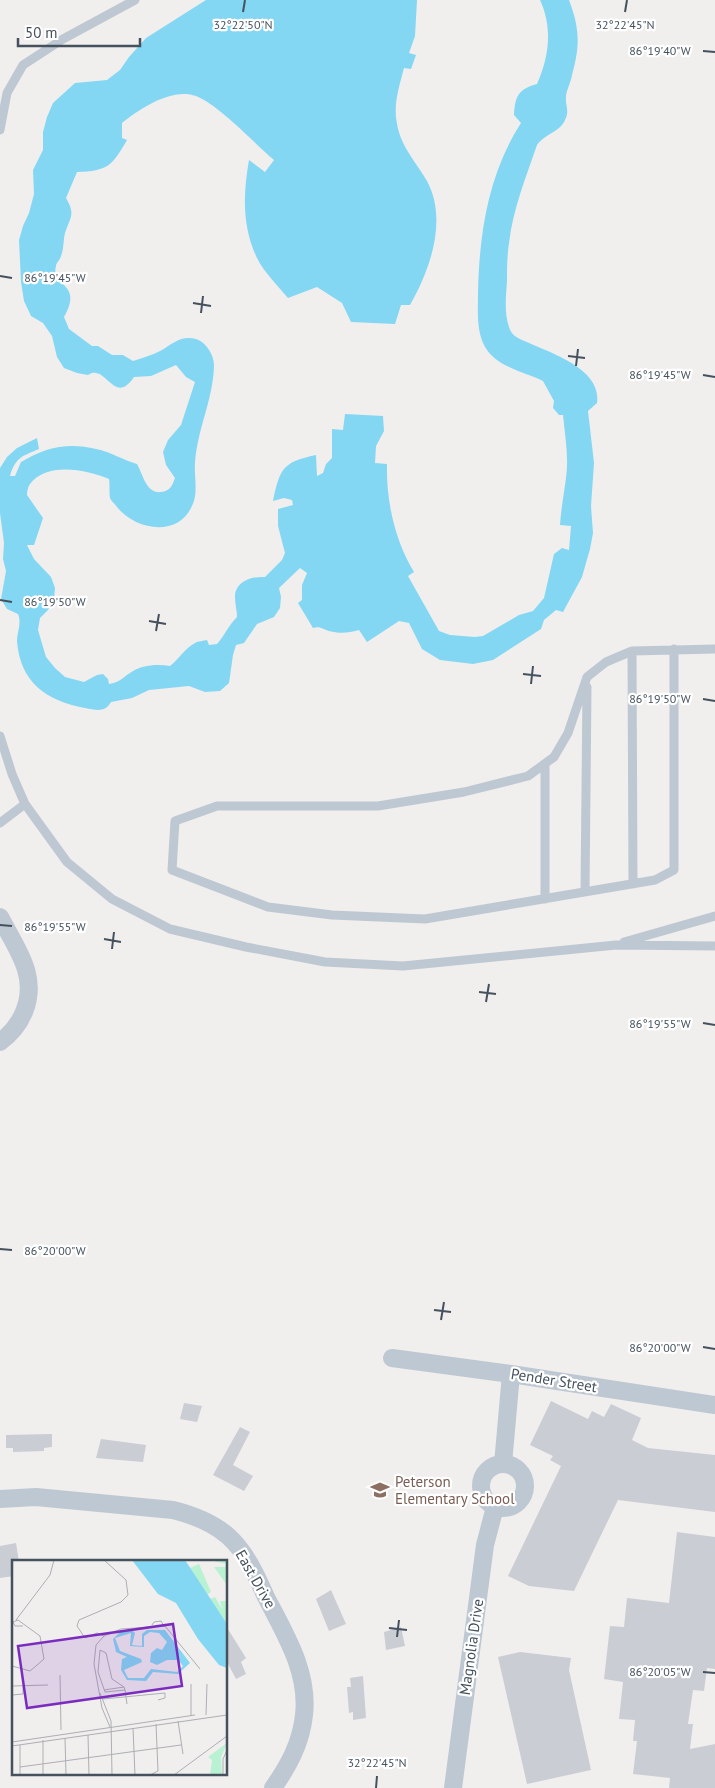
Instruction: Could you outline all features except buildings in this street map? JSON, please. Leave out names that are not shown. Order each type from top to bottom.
[{"type":"street","points":[[0,917],[25,966],[30,992],[21,1019],[14,1029],[0,1042]]},
{"type":"street","name":"Pender Street","points":[[392,1358],[715,1405]]},
{"type":"street","points":[[503,1464],[511,1374]]},
{"type":"street","points":[[503,1464],[518,1470],[524,1477],[525,1486],[524,1494],[519,1502],[504,1508],[495,1507],[488,1502],[483,1495],[481,1487],[483,1478],[488,1471],[494,1466],[503,1464]]},
{"type":"street","name":"East Drive","points":[[0,1499],[36,1497],[173,1510],[192,1515],[211,1524],[228,1536],[240,1549],[251,1566],[293,1649],[303,1682],[304,1714],[301,1734],[293,1757],[273,1788]]},
{"type":"street","name":"Magnolia Drive","points":[[453,1788],[484,1545],[495,1507]]},
{"type":"lane","points":[[0,130],[3,99],[23,65],[63,39],[134,0]]},
{"type":"lane","points":[[674,649],[674,870],[655,880],[424,919],[332,916],[268,907],[172,870],[175,821],[217,806],[378,806],[464,792],[528,776],[554,757],[568,733],[587,677],[606,662],[632,651],[674,649],[715,649]]},
{"type":"lane","points":[[632,651],[633,884]]},
{"type":"lane","points":[[585,892],[587,677]]},
{"type":"lane","points":[[0,736],[12,774],[25,804],[67,862],[112,899],[170,929],[246,948],[325,962],[403,966],[616,945],[715,946]]},
{"type":"lane","points":[[545,764],[545,899]]},
{"type":"lane","points":[[0,823],[25,804]]},
{"type":"lane","points":[[616,945],[715,916]]},
{"type":"water","points":[[206,0],[417,0],[415,36],[409,53],[416,55],[411,69],[404,68],[397,96],[396,117],[402,140],[427,181],[433,196],[436,228],[430,261],[410,305],[401,305],[395,324],[351,322],[342,303],[317,287],[288,298],[257,258],[246,222],[245,198],[249,160],[265,172],[274,160],[226,116],[196,96],[177,94],[156,101],[122,123],[122,138],[127,140],[117,156],[102,168],[77,172],[66,198],[71,208],[71,216],[55,273],[69,291],[69,306],[64,317],[69,329],[92,346],[98,346],[112,355],[123,355],[133,361],[159,352],[182,339],[196,339],[207,346],[211,354],[214,362],[213,379],[196,451],[195,497],[191,508],[176,524],[155,527],[134,521],[124,515],[111,499],[109,479],[90,473],[57,470],[37,477],[29,485],[27,495],[43,518],[34,545],[27,545],[34,559],[51,577],[55,588],[54,599],[48,610],[40,618],[38,630],[46,657],[65,677],[84,682],[103,674],[108,679],[109,684],[118,681],[134,670],[144,667],[155,665],[170,666],[196,642],[207,640],[209,645],[217,644],[237,617],[235,597],[238,587],[241,583],[255,577],[265,577],[282,560],[285,553],[278,526],[278,509],[293,505],[292,500],[284,498],[273,501],[281,474],[285,468],[296,460],[316,455],[317,476],[323,473],[326,464],[332,458],[332,429],[343,430],[345,414],[383,416],[384,431],[376,446],[375,463],[387,464],[388,492],[393,520],[407,560],[414,572],[408,576],[439,631],[450,635],[483,636],[519,615],[533,611],[544,598],[554,554],[562,548],[569,550],[571,526],[560,525],[567,462],[563,415],[559,415],[553,408],[554,401],[543,381],[499,361],[492,356],[483,344],[478,323],[479,272],[483,227],[493,184],[500,163],[521,123],[514,115],[515,103],[522,91],[537,84],[547,53],[547,21],[540,0],[569,0],[578,38],[575,65],[566,95],[567,113],[563,124],[537,145],[520,193],[508,248],[506,310],[507,322],[514,335],[574,365],[592,381],[597,391],[597,403],[588,411],[594,463],[591,506],[593,533],[582,577],[563,612],[556,610],[544,620],[541,629],[493,660],[473,664],[440,660],[422,649],[409,623],[399,621],[367,642],[359,630],[340,633],[313,628],[298,603],[302,600],[302,585],[307,573],[300,568],[279,588],[281,597],[280,608],[274,617],[257,624],[244,643],[236,645],[229,683],[220,691],[205,692],[189,686],[149,690],[132,698],[111,702],[106,708],[96,710],[71,705],[47,695],[37,687],[23,668],[17,641],[19,617],[18,614],[7,609],[1,599],[6,571],[3,559],[4,543],[0,513],[0,468],[7,457],[17,448],[37,438],[39,449],[20,458],[14,465],[10,476],[15,476],[21,462],[30,457],[48,449],[76,446],[101,450],[137,464],[148,487],[156,492],[167,491],[172,486],[175,478],[166,465],[163,452],[168,440],[181,425],[195,382],[186,377],[176,365],[151,376],[134,377],[127,385],[121,388],[115,386],[100,374],[88,375],[64,368],[57,357],[52,336],[43,323],[31,316],[24,301],[21,282],[19,240],[34,194],[33,170],[43,150],[43,132],[47,117],[53,103],[75,83],[107,80],[120,70],[146,38]]},
{"type":"place","name":"Peterson Elementary School","points":[[380,1490]]}]
